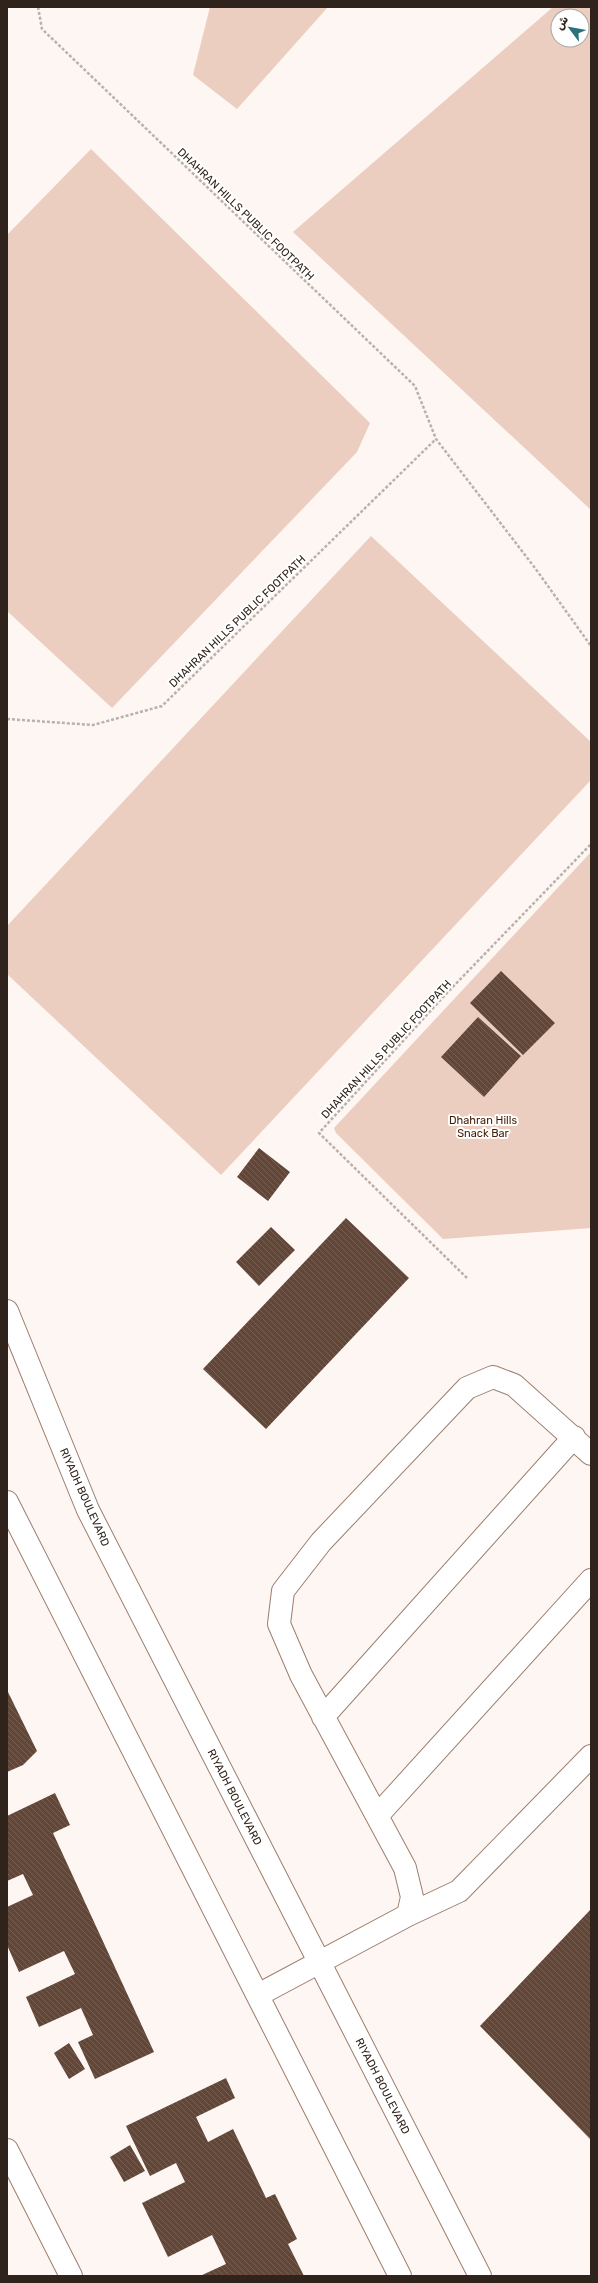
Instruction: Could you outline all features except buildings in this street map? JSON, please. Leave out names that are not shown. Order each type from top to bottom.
[{"type":"street","name":"RIYADH BOULEVARD","points":[[7,1311],[88,1510],[480,2276]]},
{"type":"street","points":[[408,1916],[412,1898],[405,1868],[301,1675],[279,1624],[283,1591],[321,1542],[467,1388],[493,1377],[514,1385],[574,1437],[591,1454]]},
{"type":"street","points":[[324,1717],[574,1437]]},
{"type":"street","points":[[7,1502],[400,2276]]},
{"type":"street","points":[[376,1816],[591,1580]]},
{"type":"street","points":[[258,1995],[408,1916],[460,1891],[591,1756]]},
{"type":"street","points":[[7,2150],[71,2276]]},
{"type":"path","name":"DHAHRAN HILLS PUBLIC FOOTPATH","points":[[38,7],[42,29],[415,386],[436,439],[535,568],[591,646]]},
{"type":"path","name":"DHAHRAN HILLS PUBLIC FOOTPATH","points":[[7,719],[93,725],[162,706],[436,439]]},
{"type":"path","name":"DHAHRAN HILLS PUBLIC FOOTPATH","points":[[467,1278],[319,1133],[445,996],[591,844]]},
{"type":"green space","points":[[210,7],[328,7],[237,109],[193,75]]},
{"type":"green space","points":[[553,7],[591,7],[591,510],[293,232],[550,10],[550,48],[590,48],[590,8],[552,8]]},
{"type":"green space","points":[[91,149],[370,423],[357,452],[112,708],[7,611],[7,235]]},
{"type":"green space","points":[[371,536],[591,742],[591,780],[221,1175],[7,974],[7,926]]},
{"type":"green space","name":"Dhahran Hills Snack Bar","points":[[591,852],[591,1228],[443,1239],[336,1133],[334,1128]]}]
